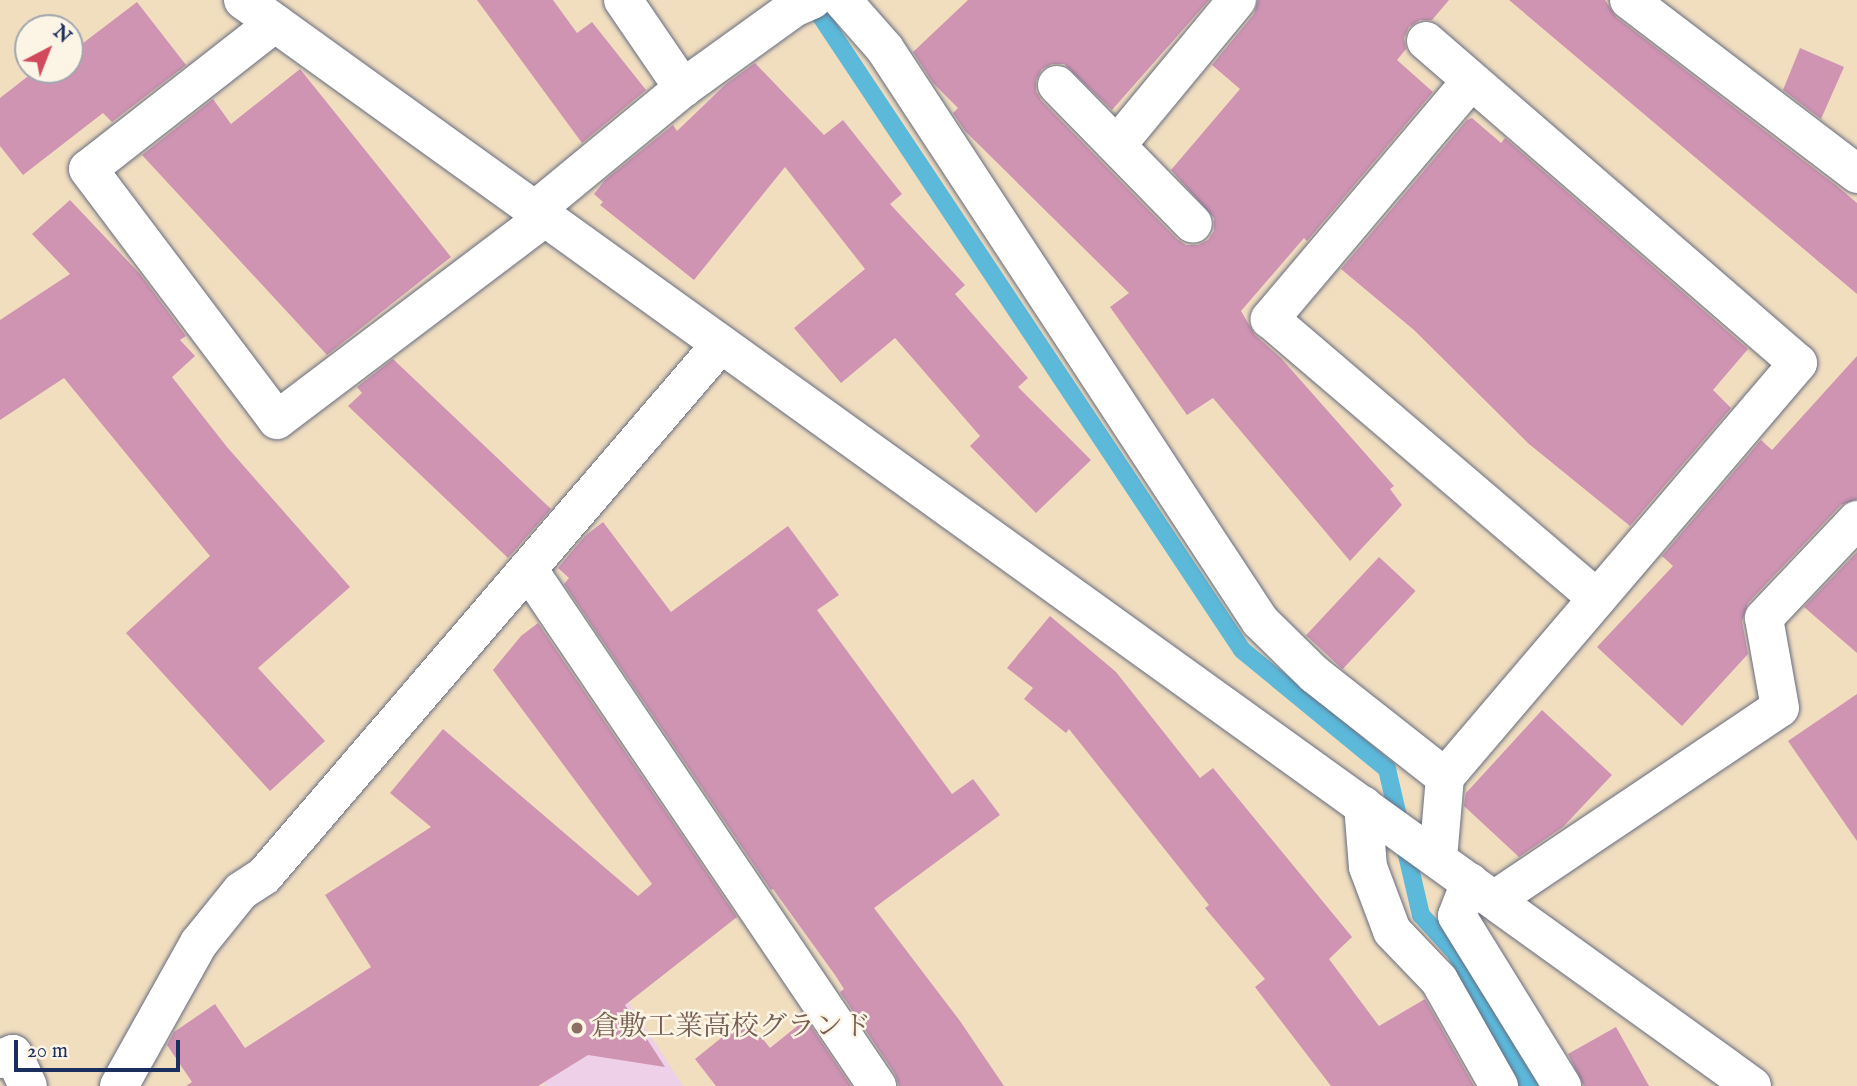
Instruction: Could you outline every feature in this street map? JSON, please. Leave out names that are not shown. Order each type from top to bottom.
[{"type":"street","points":[[243,0],[1752,1086]]},
{"type":"street","points":[[623,0],[683,88]]},
{"type":"street","points":[[842,0],[885,49],[1260,621],[1314,674],[1445,777]]},
{"type":"street","points":[[1116,145],[1237,0]]},
{"type":"street","points":[[1629,0],[1857,174]]},
{"type":"street","points":[[275,23],[88,169],[277,420],[540,214],[683,88],[803,4]]},
{"type":"street","points":[[1426,41],[1798,363],[1445,777],[1431,854]]},
{"type":"street","points":[[1471,81],[1270,319],[1597,598]]},
{"type":"street","points":[[1057,85],[1193,224]]},
{"type":"street","points":[[119,1086],[199,943],[241,891],[264,876],[721,344]]},
{"type":"street","points":[[1562,1086],[1457,916],[1482,891],[1780,708],[1764,618],[1857,520]]},
{"type":"street","points":[[528,569],[877,1086]]},
{"type":"street","points":[[1373,813],[1368,867],[1392,931],[1438,980],[1499,1086]]},
{"type":"street","points":[[0,1059],[13,1054],[28,1086]]},
{"type":"shaded area","name":"倉敷工業高校グランド","points":[[568,909],[683,1086],[546,1086],[473,969]]},
{"type":"building","points":[[477,0],[553,0],[577,33],[592,22],[646,90],[582,143]]},
{"type":"building","points":[[968,0],[1209,0],[1112,110],[1064,64],[1052,64],[1042,69],[1036,80],[1036,91],[1041,100],[1177,239],[1186,245],[1198,245],[1208,240],[1214,231],[1214,218],[1171,170],[1240,89],[1212,65],[1254,14],[1258,0],[1449,0],[1432,20],[1420,20],[1409,27],[1404,38],[1406,49],[1397,60],[1433,92],[1307,241],[1304,238],[1241,311],[1255,335],[1281,358],[1394,486],[1390,489],[1402,505],[1350,561],[1213,398],[1187,415],[1110,307],[1129,293],[965,131],[953,113],[958,108],[933,83],[913,52]]},
{"type":"building","points":[[1509,0],[1605,0],[1616,17],[1837,186],[1857,203],[1857,294]]},
{"type":"building","points":[[137,2],[186,65],[112,122],[103,113],[23,175],[0,146],[0,98],[18,84],[84,84],[84,42]]},
{"type":"building","points":[[1800,48],[1844,67],[1821,119],[1783,90]]},
{"type":"building","points":[[755,63],[824,135],[843,120],[902,194],[890,204],[965,285],[955,294],[1028,378],[1018,387],[1091,460],[1036,513],[970,446],[980,436],[895,338],[841,383],[794,328],[865,269],[785,167],[694,280],[600,205],[603,202],[594,194],[605,180],[673,125],[677,131],[726,84]]},
{"type":"building","points":[[300,69],[451,257],[327,355],[142,155],[213,99],[231,124]]},
{"type":"building","points":[[1472,118],[1501,143],[1505,138],[1748,349],[1713,390],[1731,408],[1630,526],[1529,444],[1414,330],[1341,269],[1467,120]]},
{"type":"building","points":[[70,200],[140,274],[186,336],[180,340],[195,356],[172,377],[227,447],[350,587],[258,668],[325,741],[270,791],[126,633],[210,556],[64,378],[0,420],[0,320],[70,274],[32,234]]},
{"type":"building","points":[[1857,356],[1857,499],[1841,505],[1748,603],[1742,621],[1748,654],[1682,726],[1597,647],[1673,566],[1662,556],[1761,440],[1772,450]]},
{"type":"building","points":[[393,359],[551,509],[508,558],[348,406],[362,393],[357,387]]},
{"type":"building","points":[[603,522],[671,612],[788,526],[839,595],[817,610],[952,794],[973,779],[1000,815],[874,908],[960,1021],[1004,1086],[899,1086],[895,1074],[840,992],[844,989],[835,975],[773,889],[771,890],[564,584],[569,578],[558,568],[585,536]]},
{"type":"building","points":[[1857,552],[1857,653],[1804,607]]},
{"type":"building","points":[[1379,557],[1416,591],[1343,669],[1306,635]]},
{"type":"building","points":[[1050,616],[1116,672],[1200,778],[1213,768],[1352,937],[1329,959],[1379,1026],[1425,999],[1474,1086],[1331,1086],[1255,987],[1265,979],[1205,908],[1209,905],[1069,729],[1066,733],[1024,699],[1033,688],[1007,668]]},
{"type":"building","points":[[538,623],[737,917],[625,1005],[665,1067],[588,1055],[538,1086],[186,1086],[192,1082],[167,1045],[174,1032],[215,1004],[245,1048],[371,967],[325,895],[431,827],[390,793],[443,729],[638,896],[652,884],[493,670],[521,636]]},
{"type":"building","points":[[1857,694],[1857,841],[1788,741]]},
{"type":"building","points":[[1542,710],[1612,775],[1563,827],[1519,857],[1464,806],[1466,793]]},
{"type":"building","points":[[746,1018],[770,1048],[806,1019],[851,1086],[716,1086],[695,1059]]},
{"type":"building","points":[[1616,1027],[1649,1086],[1584,1086],[1568,1054]]},
{"type":"waterway","points":[[810,0],[1242,650],[1387,769],[1421,915],[1455,952],[1529,1086]]},
{"type":"place","name":"倉敷工業高校グランド","points":[[577,1028]]}]
